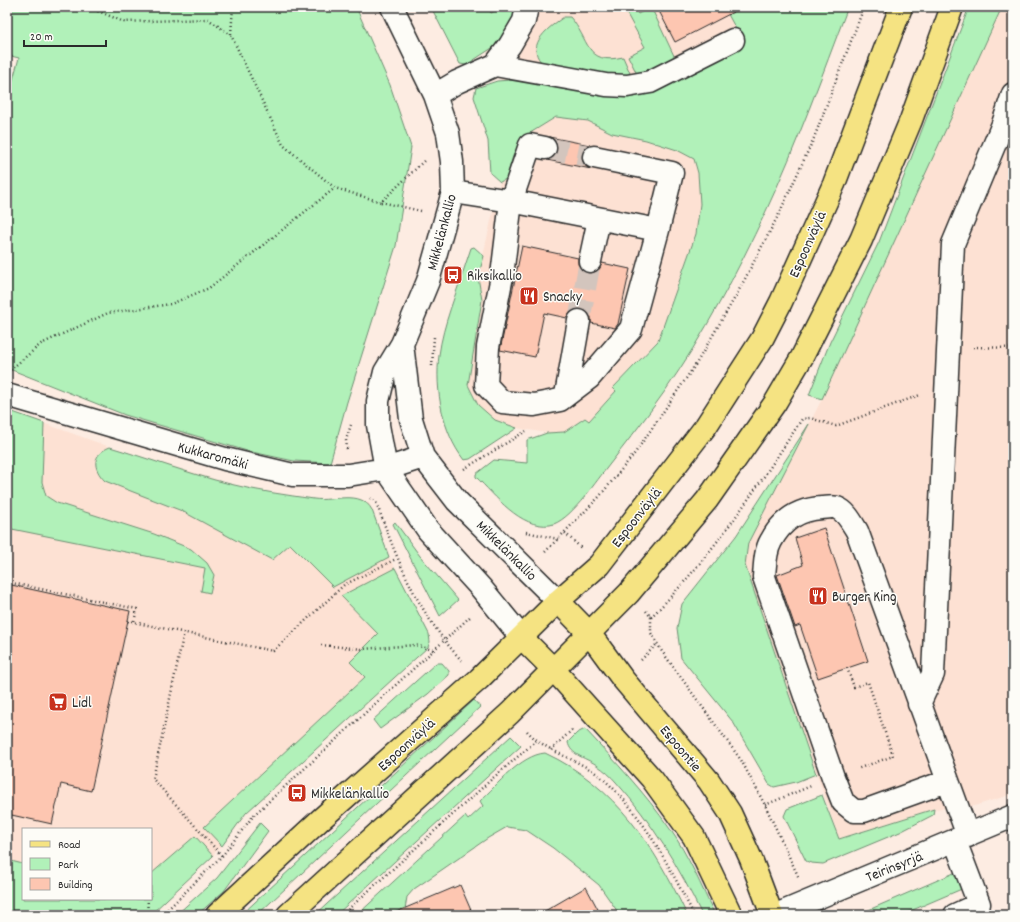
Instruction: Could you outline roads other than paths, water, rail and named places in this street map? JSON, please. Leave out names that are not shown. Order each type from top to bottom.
[{"type":"main road","name":"Espoonväylä","points":[[217,915],[320,820],[479,679],[599,564],[706,426],[762,339],[781,302],[834,184],[901,7]]},
{"type":"main road","points":[[288,915],[510,713],[629,593],[707,500],[775,402],[802,357],[861,240],[911,120],[952,7]]},
{"type":"main road","name":"Espoontie","points":[[558,602],[589,633],[622,678],[708,781],[730,813],[751,859],[772,915]]},
{"type":"main road","points":[[522,638],[553,669],[652,779],[694,837],[731,915]]},
{"type":"street","name":"Mikkelänkallio","points":[[392,7],[435,95],[448,134],[452,162],[453,192],[428,281],[402,344],[385,372],[378,401],[378,425],[386,469],[428,530],[490,599],[522,638]]},
{"type":"street","points":[[435,95],[457,82],[495,64],[510,45],[524,21],[527,7]]},
{"type":"street","points":[[495,64],[606,85],[627,86],[650,82],[733,40]]},
{"type":"street","points":[[919,704],[933,674],[953,244],[1008,124],[1013,94]]},
{"type":"street","points":[[545,148],[530,145],[511,201],[502,276],[488,347],[486,385],[502,402],[534,405],[560,400],[589,378],[631,329],[672,173],[594,157]]},
{"type":"street","points":[[453,192],[511,201],[658,230]]},
{"type":"street","points":[[590,261],[599,219]]},
{"type":"street","points":[[566,395],[579,321]]},
{"type":"street","name":"Mikkelänkallio","points":[[402,344],[411,419],[423,457],[457,501],[558,602]]},
{"type":"street","name":"Kukkaromäki","points":[[7,395],[80,418],[232,461],[293,475],[348,475],[386,469],[423,457]]},
{"type":"street","points":[[947,781],[864,811],[854,811],[843,802],[764,577],[765,560],[770,541],[785,521],[796,513],[813,508],[836,507],[850,520],[863,547],[947,781],[979,904],[955,915]]},
{"type":"street","name":"Teirinsyrjä","points":[[776,915],[1013,816]]},
{"type":"tunnel","points":[[545,148],[594,157]]},
{"type":"tunnel","points":[[579,321],[590,261]]},
{"type":"place","name":"Riksikallio","points":[[453,275]]},
{"type":"place","name":"Snacky","points":[[529,296]]},
{"type":"place","name":"Burger King","points":[[818,596]]},
{"type":"place","name":"Lidl","points":[[58,702]]},
{"type":"place","name":"Mikkelänkallio","points":[[297,793]]}]
